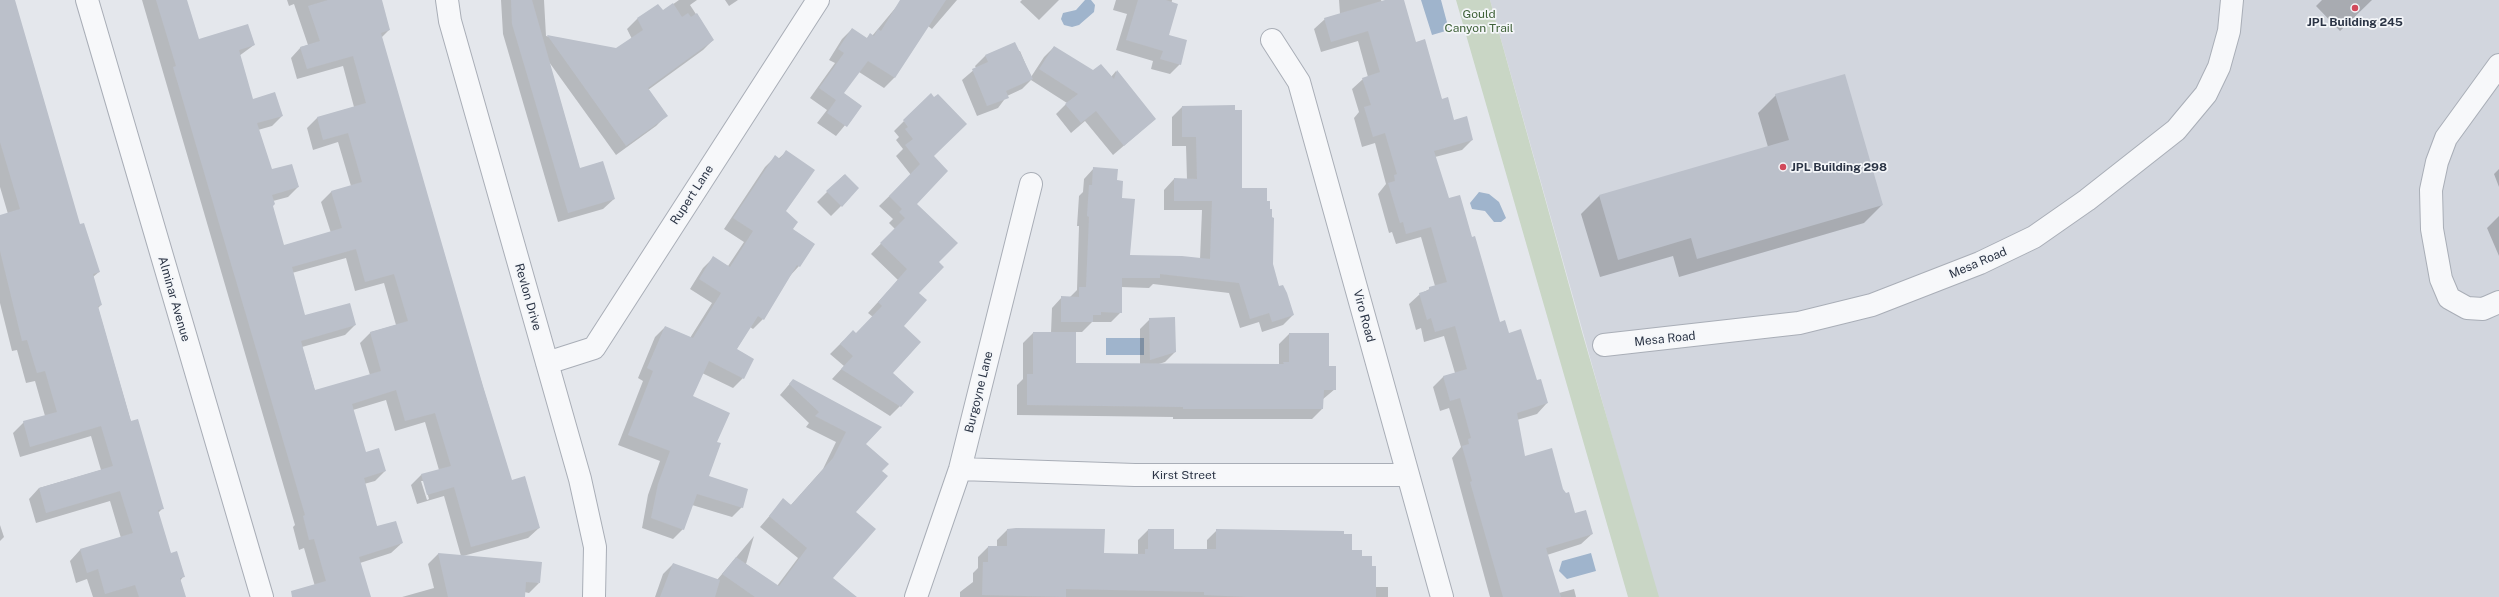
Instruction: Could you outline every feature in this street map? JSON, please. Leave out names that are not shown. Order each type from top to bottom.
[{"type":"street","name":"Alminar Avenue","points":[[87,0],[262,597]]},
{"type":"street","name":"Revlon Drive","points":[[447,0],[450,21],[580,479],[595,547],[594,597]]},
{"type":"street","name":"Rupert Lane","points":[[547,363],[594,348],[818,0]]},
{"type":"street","name":"Mesa Road","points":[[1604,345],[1806,322],[1872,305],[1980,264],[2034,237],[2088,200],[2176,130],[2206,94],[2219,66],[2229,31],[2232,0]]},
{"type":"street","name":"Viro Road","points":[[1272,40],[1299,82],[1442,597]]},
{"type":"street","points":[[2499,65],[2446,138],[2437,162],[2431,190],[2432,229],[2441,280],[2450,298],[2467,308],[2483,309],[2499,302]]},
{"type":"street","name":"Burgoyne Lane","points":[[916,597],[960,469],[1031,184]]},
{"type":"street","name":"Kirst Street","points":[[960,469],[1136,475],[1408,475]]},
{"type":"shaded area","points":[[1490,0],[2499,0],[2499,597],[1657,597]]},
{"type":"green space","name":"Gould Canyon Trail","points":[[1456,0],[1490,0],[1582,332],[1659,597],[1628,597]]},
{"type":"water","points":[[1085,0],[1091,0],[1095,5],[1094,12],[1079,25],[1072,27],[1064,25],[1061,19],[1063,13],[1076,10]]},
{"type":"water","points":[[1421,0],[1441,0],[1449,30],[1432,35]]},
{"type":"water","points":[[1479,192],[1489,194],[1499,202],[1506,218],[1501,222],[1494,222],[1485,211],[1472,209],[1470,203]]},
{"type":"water","points":[[1106,338],[1144,338],[1144,355],[1106,355]]},
{"type":"water","points":[[1591,553],[1596,571],[1567,579],[1559,571],[1562,561]]},
{"type":"building","points":[[0,0],[15,0],[80,224],[84,223],[100,272],[93,274],[102,305],[98,306],[131,421],[138,419],[164,509],[158,510],[171,553],[177,551],[185,577],[180,578],[186,597],[139,597],[135,585],[105,594],[98,569],[87,573],[80,549],[133,533],[120,491],[46,513],[39,488],[113,466],[101,426],[30,447],[23,421],[57,412],[45,371],[37,373],[27,340],[22,341],[0,251],[0,215],[20,209],[0,142]]},
{"type":"building","points":[[156,0],[187,0],[199,39],[248,24],[255,45],[239,50],[253,99],[275,92],[283,116],[257,123],[272,169],[292,164],[299,187],[272,195],[275,204],[273,206],[284,245],[342,228],[331,191],[362,182],[348,133],[323,140],[317,117],[366,103],[353,56],[307,69],[300,47],[320,41],[308,6],[328,0],[382,0],[390,30],[381,33],[483,386],[512,480],[525,476],[540,528],[471,547],[454,487],[427,495],[421,474],[451,466],[435,413],[405,421],[396,390],[352,404],[366,452],[379,448],[386,471],[364,478],[377,526],[396,521],[403,543],[359,557],[371,597],[292,597],[291,591],[326,581],[314,539],[309,540],[303,516],[305,515],[173,67],[176,66]],"holes":[[[356,249],[365,282],[394,274],[408,321],[370,332],[381,371],[315,390],[301,341],[356,325],[350,303],[305,315],[292,267]]]},
{"type":"building","points":[[511,0],[532,0],[580,168],[603,161],[615,199],[568,213],[512,24]]},
{"type":"building","points":[[900,0],[946,0],[895,78],[868,61],[844,93],[862,106],[847,127],[827,113],[836,100],[819,88],[844,53],[838,49],[852,28],[867,38],[870,33],[874,36],[878,29],[881,31]]},
{"type":"building","points":[[1138,0],[1166,0],[1178,4],[1169,35],[1187,40],[1181,65],[1160,59],[1163,51],[1126,40]]},
{"type":"building","points":[[1385,0],[1404,0],[1416,42],[1425,39],[1442,99],[1448,97],[1454,120],[1467,116],[1473,140],[1434,151],[1449,198],[1460,195],[1472,237],[1475,236],[1500,322],[1505,320],[1509,333],[1521,329],[1537,380],[1541,379],[1548,403],[1517,413],[1525,456],[1552,448],[1563,489],[1566,493],[1569,492],[1575,513],[1586,510],[1593,534],[1546,548],[1561,597],[1503,597],[1470,482],[1472,481],[1462,446],[1469,444],[1468,439],[1471,438],[1460,398],[1450,401],[1443,376],[1467,369],[1455,326],[1435,332],[1431,318],[1427,320],[1419,293],[1429,290],[1429,287],[1447,282],[1431,227],[1406,234],[1403,222],[1400,223],[1388,183],[1395,181],[1394,175],[1397,174],[1385,133],[1373,137],[1364,107],[1371,105],[1362,78],[1380,72],[1368,31],[1331,42],[1324,18]]},
{"type":"building","points":[[673,3],[682,17],[688,13],[691,17],[697,13],[714,40],[648,88],[668,116],[626,146],[547,35],[616,48],[643,30],[637,18],[658,4],[663,10]]},
{"type":"building","points":[[1015,42],[1033,79],[1006,91],[1009,98],[987,106],[972,69],[988,62],[985,55]]},
{"type":"building","points":[[1054,46],[1093,70],[1101,64],[1114,79],[1117,70],[1156,119],[1124,146],[1096,111],[1081,123],[1065,104],[1078,94],[1039,69]]},
{"type":"building","name":"JPL Building 298","points":[[1845,74],[1883,205],[1697,259],[1691,238],[1618,260],[1599,195],[1789,140],[1775,94]]},
{"type":"building","points":[[931,93],[934,97],[938,94],[967,124],[934,156],[948,171],[917,204],[958,243],[939,262],[944,267],[919,293],[927,300],[904,326],[921,342],[893,373],[914,392],[901,407],[841,369],[853,356],[840,344],[853,330],[856,333],[882,306],[878,302],[907,269],[880,243],[905,218],[899,212],[902,209],[889,196],[920,164],[905,145],[913,139],[905,129],[908,127],[903,120]]},
{"type":"building","points":[[1235,105],[1235,110],[1242,110],[1242,188],[1267,188],[1267,201],[1270,201],[1270,209],[1272,209],[1272,217],[1274,218],[1273,264],[1279,286],[1283,285],[1294,315],[1272,322],[1269,313],[1250,319],[1239,283],[1160,274],[1160,278],[1122,278],[1122,313],[1101,312],[1101,315],[1093,315],[1093,322],[1061,322],[1061,296],[1079,297],[1079,287],[1086,287],[1089,217],[1087,216],[1089,185],[1092,185],[1093,167],[1118,169],[1117,180],[1123,181],[1122,198],[1135,199],[1130,255],[1182,256],[1210,259],[1212,201],[1174,201],[1174,178],[1197,179],[1196,137],[1182,137],[1182,106]]},
{"type":"building","points":[[786,150],[815,170],[786,211],[798,222],[793,229],[815,244],[800,267],[797,265],[764,320],[758,316],[737,349],[754,359],[744,379],[709,361],[693,396],[730,413],[717,442],[721,443],[709,476],[748,489],[743,508],[697,494],[684,530],[651,518],[658,484],[670,451],[628,435],[653,371],[647,368],[665,326],[693,338],[721,293],[699,279],[713,256],[730,267],[753,231],[733,218],[775,155],[780,159]]},
{"type":"building","points":[[845,174],[859,188],[842,207],[826,191]]},
{"type":"building","points":[[1175,317],[1176,352],[1150,360],[1149,318]]},
{"type":"building","points":[[1033,332],[1076,332],[1076,363],[1284,364],[1283,362],[1289,362],[1289,333],[1329,333],[1329,366],[1336,366],[1336,390],[1324,390],[1323,409],[1183,409],[1183,407],[1027,405],[1027,374],[1033,374]]},
{"type":"building","points":[[793,379],[882,427],[866,444],[889,464],[882,471],[888,476],[856,512],[876,529],[833,578],[857,597],[755,597],[722,574],[736,557],[779,586],[807,548],[769,516],[783,498],[791,505],[833,458],[846,432],[815,416],[819,412],[789,384]]},
{"type":"building","points":[[1007,529],[1105,529],[1104,553],[1145,554],[1145,549],[1148,549],[1148,529],[1174,529],[1174,549],[1216,549],[1216,529],[1344,531],[1344,534],[1352,534],[1352,550],[1362,550],[1362,556],[1372,556],[1372,566],[1376,566],[1376,597],[1248,597],[1204,595],[1204,592],[1066,589],[1066,597],[982,595],[983,562],[988,562],[988,546],[1007,546]]},
{"type":"building","points":[[438,553],[542,562],[540,583],[526,582],[525,597],[448,597]]},
{"type":"building","points":[[673,563],[720,580],[715,597],[660,597]]},
{"type":"place","name":"JPL Building 245","points":[[2355,8]]},
{"type":"place","name":"JPL Building 298","points":[[1783,167]]}]
